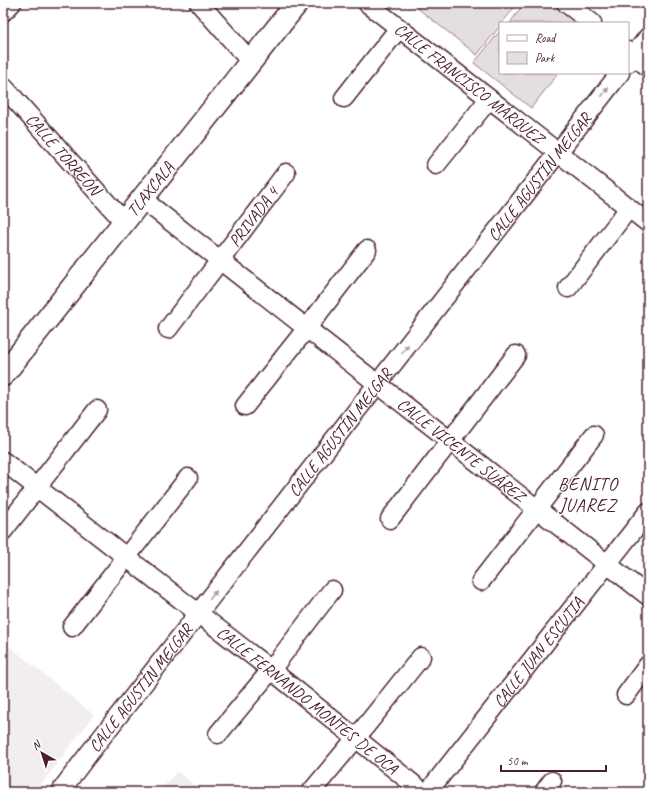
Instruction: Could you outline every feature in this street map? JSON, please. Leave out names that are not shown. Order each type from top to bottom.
[{"type":"main road","name":"TLAXCALA","points":[[3,375],[297,3]]},
{"type":"street","points":[[3,12],[12,3]]},
{"type":"street","points":[[199,3],[251,62]]},
{"type":"street","name":"CALLE FRANCISCO MÁRQUEZ","points":[[367,3],[648,223]]},
{"type":"street","points":[[566,3],[591,22]]},
{"type":"street","points":[[344,98],[399,28]]},
{"type":"street","points":[[648,37],[630,56],[648,67]]},
{"type":"street","name":"CALLE AGUSTÍN MELGAR","points":[[61,792],[198,613],[619,74]]},
{"type":"street","name":"CALLE TORREÓN","points":[[3,86],[124,222]]},
{"type":"street","points":[[436,165],[489,99]]},
{"type":"street","name":"PRIVADA 4","points":[[168,328],[286,173]]},
{"type":"street","name":"CALLE VICENTE SUÁREZ","points":[[142,199],[648,596]]},
{"type":"street","points":[[568,288],[629,208]]},
{"type":"street","points":[[245,406],[366,250]]},
{"type":"street","points":[[390,518],[516,355]]},
{"type":"street","points":[[3,531],[97,410]]},
{"type":"street","points":[[481,581],[594,435]]},
{"type":"street","name":"CALLE FERNANDO MONTES DE OCA","points":[[3,461],[271,670],[423,792]]},
{"type":"street","points":[[72,627],[188,478]]},
{"type":"street","name":"CALLE JUAN ESCUTIA","points":[[428,792],[648,512]]},
{"type":"street","points":[[218,734],[271,670],[332,590]]},
{"type":"street","points":[[311,792],[421,657]]},
{"type":"street","points":[[626,694],[648,665]]},
{"type":"shaded area","points":[[3,641],[94,715],[36,791],[3,787]]},
{"type":"shaded area","points":[[177,771],[203,792],[159,792]]},
{"type":"green space","points":[[411,3],[518,3],[503,22],[499,22],[499,27],[477,55]]},
{"type":"green space","points":[[524,3],[552,3],[578,22],[511,22]]},
{"type":"green space","points":[[499,32],[499,74],[557,75],[531,108],[474,63]]},
{"type":"district","name":"BENITO JUAREZ","points":[[588,494]]}]
